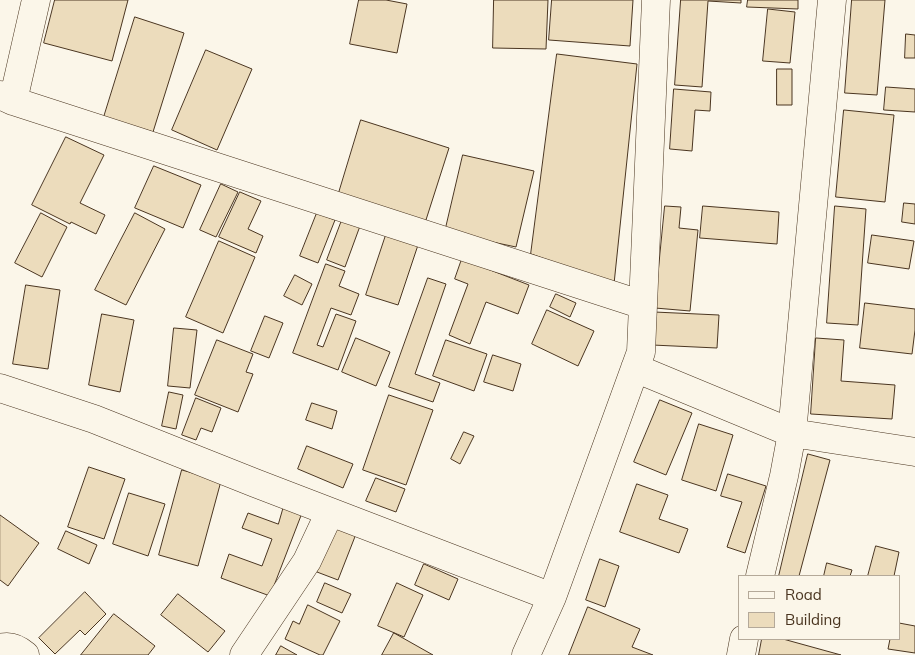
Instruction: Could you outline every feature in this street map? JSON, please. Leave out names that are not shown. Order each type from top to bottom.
[{"type":"street","points":[[36,0],[6,98],[643,305]]},
{"type":"street","points":[[526,655],[552,597],[640,352],[656,0]]},
{"type":"street","points":[[760,575],[784,476],[792,432],[832,0]]},
{"type":"street","points":[[635,368],[792,432],[915,452]]},
{"type":"street","points":[[0,388],[94,418],[330,512],[552,597]]},
{"type":"street","points":[[244,655],[307,561],[330,512]]},
{"type":"street","points":[[740,655],[744,640]]},
{"type":"street","points":[[0,648],[7,646],[19,650],[25,655]]},
{"type":"building","points":[[55,0],[128,0],[112,61],[44,43]]},
{"type":"building","points":[[359,0],[386,0],[407,4],[397,53],[350,44]]},
{"type":"building","points":[[494,0],[548,0],[546,49],[493,48]]},
{"type":"building","points":[[552,0],[633,0],[630,46],[549,40]]},
{"type":"building","points":[[681,0],[741,0],[741,3],[708,1],[702,87],[675,85]]},
{"type":"building","points":[[748,0],[798,0],[798,9],[747,7]]},
{"type":"building","points":[[852,0],[885,0],[877,95],[845,93]]},
{"type":"building","points":[[768,9],[795,12],[790,63],[763,61]]},
{"type":"building","points":[[135,17],[184,33],[153,132],[104,117]]},
{"type":"building","points":[[906,34],[915,35],[915,58],[905,58]]},
{"type":"building","points":[[206,50],[252,69],[217,150],[172,130]]},
{"type":"building","points":[[557,54],[637,64],[614,284],[531,254]]},
{"type":"building","points":[[777,69],[792,69],[792,105],[777,105]]},
{"type":"building","points":[[886,87],[915,89],[915,112],[884,110]]},
{"type":"building","points":[[674,89],[711,92],[710,111],[695,110],[692,151],[670,149]]},
{"type":"building","points":[[844,110],[894,115],[885,202],[836,197]]},
{"type":"building","points":[[361,120],[449,148],[425,223],[338,196]]},
{"type":"building","points":[[66,137],[104,155],[80,203],[105,215],[96,234],[71,222],[70,224],[32,205]]},
{"type":"building","points":[[463,155],[534,171],[516,247],[445,232]]},
{"type":"building","points":[[154,166],[201,185],[183,228],[135,208]]},
{"type":"building","points":[[221,184],[238,192],[216,237],[200,230]]},
{"type":"building","points":[[240,192],[261,201],[248,229],[263,236],[256,253],[219,237]]},
{"type":"building","points":[[904,203],[915,204],[915,224],[902,222]]},
{"type":"building","points":[[665,206],[681,207],[679,228],[698,230],[690,311],[655,308]]},
{"type":"building","points":[[703,206],[779,212],[777,244],[700,238]]},
{"type":"building","points":[[835,206],[866,209],[858,325],[827,323]]},
{"type":"building","points":[[41,213],[67,227],[42,277],[15,263]]},
{"type":"building","points":[[135,213],[165,229],[126,305],[95,290]]},
{"type":"building","points":[[317,213],[335,220],[318,263],[300,256]]},
{"type":"building","points":[[342,220],[360,226],[345,267],[327,260]]},
{"type":"building","points":[[386,235],[418,245],[398,305],[366,295]]},
{"type":"building","points":[[872,235],[914,241],[909,269],[868,263]]},
{"type":"building","points":[[219,241],[255,257],[223,333],[186,317]]},
{"type":"building","points":[[462,259],[529,285],[518,314],[486,302],[470,344],[449,335],[468,284],[455,279]]},
{"type":"building","points":[[326,264],[345,271],[339,286],[359,294],[351,315],[331,308],[317,345],[323,347],[336,314],[356,321],[338,370],[293,353]]},
{"type":"building","points":[[295,275],[312,284],[302,305],[284,296]]},
{"type":"building","points":[[428,278],[446,284],[415,374],[440,383],[433,402],[389,387]]},
{"type":"building","points":[[26,285],[60,290],[48,369],[13,364]]},
{"type":"building","points":[[556,294],[576,303],[570,317],[550,307]]},
{"type":"building","points":[[865,303],[915,309],[912,354],[860,348]]},
{"type":"building","points":[[547,310],[594,331],[578,366],[532,344]]},
{"type":"building","points":[[654,312],[719,315],[717,348],[652,345]]},
{"type":"building","points":[[102,314],[134,320],[120,392],[89,385]]},
{"type":"building","points":[[265,316],[283,323],[269,358],[251,351]]},
{"type":"building","points":[[174,328],[197,330],[190,388],[168,386]]},
{"type":"building","points":[[356,338],[390,352],[376,386],[342,372]]},
{"type":"building","points":[[816,338],[844,340],[841,381],[895,385],[892,419],[811,414]]},
{"type":"building","points":[[217,340],[253,354],[246,372],[253,374],[238,412],[195,395]]},
{"type":"building","points":[[446,340],[487,354],[474,391],[433,376]]},
{"type":"building","points":[[493,355],[521,364],[513,391],[484,382]]},
{"type":"building","points":[[169,392],[183,395],[176,429],[162,426]]},
{"type":"building","points":[[389,395],[433,410],[406,485],[363,470]]},
{"type":"building","points":[[196,398],[221,408],[212,432],[201,428],[196,440],[182,435]]},
{"type":"building","points":[[660,400],[692,413],[666,475],[634,462]]},
{"type":"building","points":[[312,403],[337,411],[332,429],[306,420]]},
{"type":"building","points":[[699,424],[733,435],[716,491],[682,480]]},
{"type":"building","points":[[464,432],[474,436],[460,464],[451,459]]},
{"type":"building","points":[[307,446],[353,464],[343,488],[298,469]]},
{"type":"building","points":[[808,454],[830,460],[799,575],[779,575]]},
{"type":"building","points":[[89,467],[125,479],[104,539],[68,527]]},
{"type":"building","points":[[182,470],[221,481],[198,566],[159,555]]},
{"type":"building","points":[[728,474],[766,486],[745,553],[727,547],[742,502],[721,496]]},
{"type":"building","points":[[376,478],[405,489],[396,512],[366,501]]},
{"type":"building","points":[[637,484],[668,495],[659,519],[688,529],[679,553],[620,532]]},
{"type":"building","points":[[129,493],[165,504],[148,556],[113,544]]},
{"type":"building","points":[[284,506],[302,513],[270,596],[221,578],[229,554],[262,566],[272,539],[242,528],[248,513],[278,524]]},
{"type":"building","points":[[0,515],[39,543],[8,586],[0,580]]},
{"type":"building","points":[[336,525],[356,534],[338,580],[317,572]]},
{"type":"building","points":[[66,531],[97,545],[89,564],[58,549]]},
{"type":"building","points":[[876,546],[899,552],[894,575],[868,575]]},
{"type":"building","points":[[600,559],[619,566],[605,607],[586,600]]},
{"type":"building","points":[[827,563],[852,570],[850,575],[824,575]]},
{"type":"building","points":[[424,564],[458,579],[449,600],[415,585]]},
{"type":"building","points":[[325,583],[351,594],[342,613],[317,602]]},
{"type":"building","points":[[397,583],[423,595],[404,637],[378,626]]},
{"type":"building","points":[[85,592],[106,614],[85,635],[80,630],[55,654],[39,638]]},
{"type":"building","points":[[178,594],[225,631],[208,652],[161,615]]},
{"type":"building","points":[[308,605],[340,621],[323,655],[285,639],[293,621],[299,624]]},
{"type":"building","points":[[588,607],[640,629],[632,647],[653,655],[569,655]]},
{"type":"building","points":[[114,614],[155,646],[148,655],[81,655]]},
{"type":"building","points":[[900,623],[915,626],[915,653],[888,649],[890,640],[900,640]]},
{"type":"building","points":[[394,633],[433,655],[382,655]]},
{"type":"building","points":[[762,640],[787,640],[841,655],[759,655]]},
{"type":"building","points":[[281,646],[297,655],[276,655]]}]
